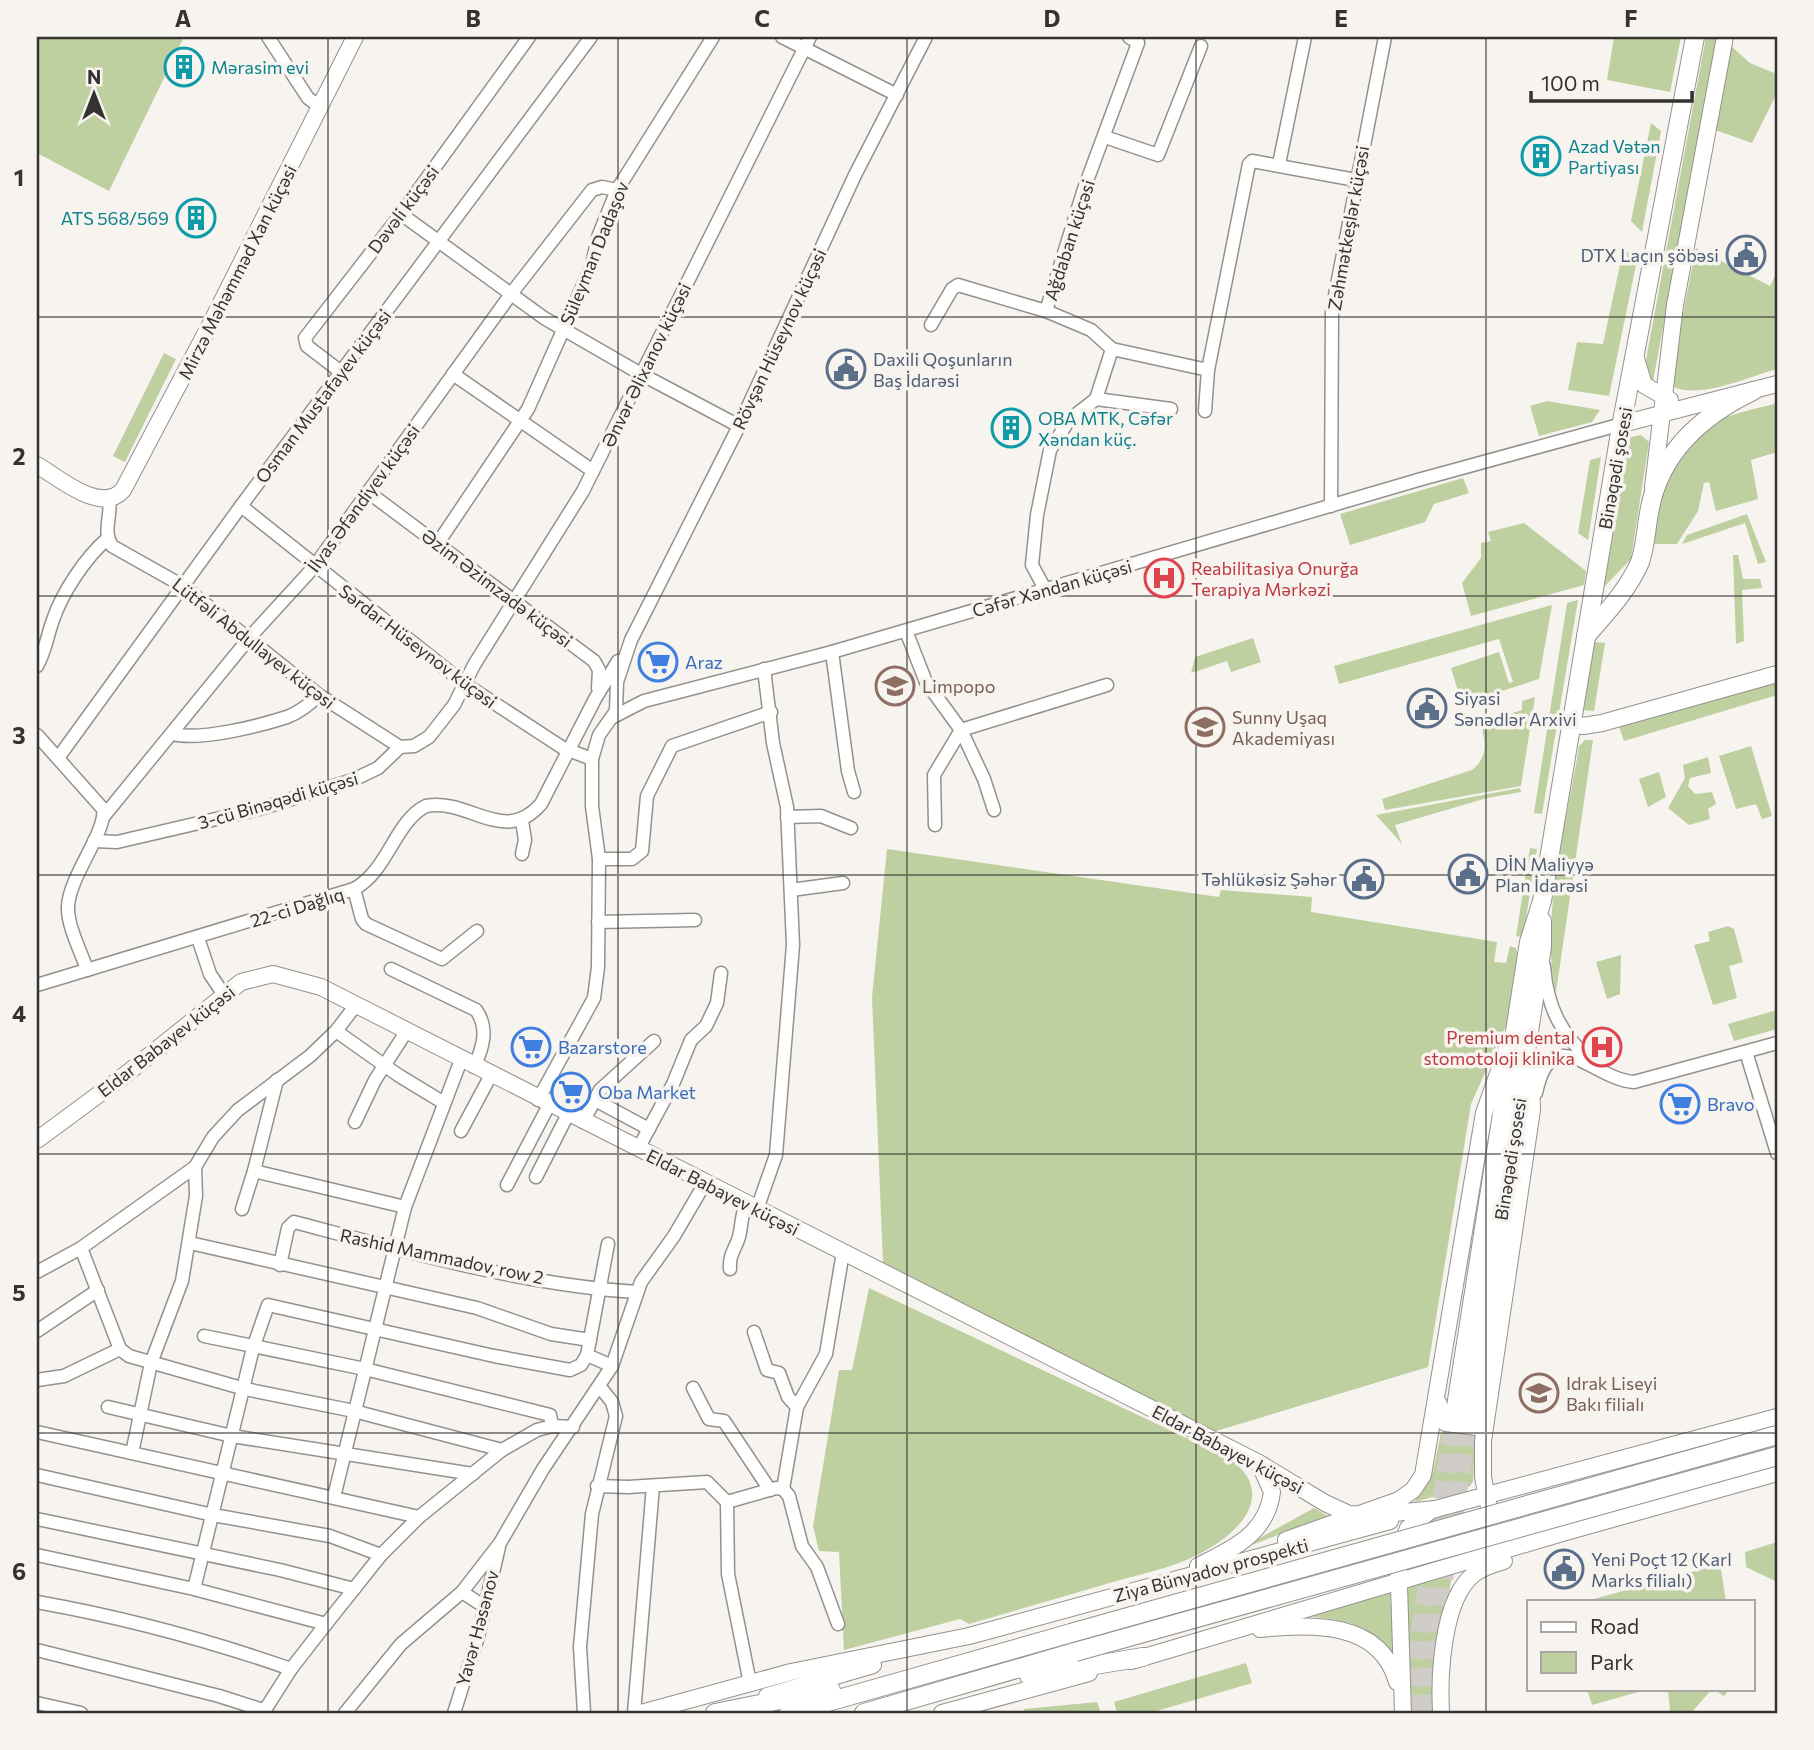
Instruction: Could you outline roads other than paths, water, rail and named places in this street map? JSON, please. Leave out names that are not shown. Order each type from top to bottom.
[{"type":"main road","name":"Mirzə Məhəmməd Xan küçəsi","points":[[109,499],[120,494],[129,479],[355,37]]},
{"type":"main road","name":"Binəqədi şosesi","points":[[1463,1414],[1522,1029],[1529,942],[1542,901],[1586,636],[1631,422],[1635,354],[1695,37]]},
{"type":"main road","points":[[1586,636],[1633,575],[1643,549],[1675,305],[1726,37]]},
{"type":"main road","points":[[1635,354],[1644,386],[1662,406]]},
{"type":"main road","points":[[1631,422],[1662,406],[1700,405],[1777,384]]},
{"type":"main road","points":[[1650,506],[1668,462],[1690,433],[1709,415],[1753,391]]},
{"type":"main road","points":[[1631,422],[1653,427],[1658,441]]},
{"type":"main road","points":[[37,465],[92,496],[109,499]]},
{"type":"main road","points":[[1572,724],[1588,726],[1602,723],[1777,674]]},
{"type":"main road","name":"Binəqədi şosesi","points":[[1522,1029],[1542,947],[1542,901]]},
{"type":"main road","name":"Eldar Babayev küçəsi","points":[[37,1140],[251,977],[272,974],[310,982],[1259,1462],[1325,1503],[1357,1515],[1436,1509]]},
{"type":"main road","points":[[1457,1564],[1487,1547],[1493,1536],[1485,1495],[1482,1455],[1532,1110],[1522,1029]]},
{"type":"main road","points":[[1162,1584],[1399,1500],[1419,1483],[1427,1462],[1484,1113],[1522,1029]]},
{"type":"main road","points":[[1438,1395],[1440,1419],[1446,1423],[1477,1427],[1482,1422],[1488,1404]]},
{"type":"main road","name":"Ziya Bünyadov prospekti","points":[[641,1713],[791,1672],[969,1636],[1777,1417]]},
{"type":"main road","name":"Ziya Bünyadov prospekti","points":[[789,1713],[941,1668],[1777,1435]]},
{"type":"main road","points":[[864,1713],[1777,1457]]},
{"type":"main road","points":[[1162,1584],[1254,1535],[1267,1513],[1272,1492],[1259,1462]]},
{"type":"main road","points":[[942,1713],[1143,1657],[1562,1533],[1777,1474]]},
{"type":"main road","points":[[1556,1476],[1525,1492],[1515,1507],[1516,1517],[1525,1530],[1544,1534],[1562,1533]]},
{"type":"main road","points":[[1402,1710],[1398,1553],[1404,1534],[1415,1521],[1436,1509],[1473,1506],[1491,1519]]},
{"type":"main road","points":[[1441,1713],[1444,1649],[1454,1603],[1462,1587],[1486,1567],[1534,1550],[1562,1533]]},
{"type":"main road","points":[[1404,1534],[1406,1566],[1414,1571],[1434,1571]]},
{"type":"main road","points":[[1219,1633],[1311,1625],[1346,1630],[1372,1644],[1388,1661],[1395,1675],[1402,1710]]},
{"type":"main road","points":[[706,1713],[969,1636]]},
{"type":"main road","points":[[946,1690],[1143,1657]]},
{"type":"main road","name":"Ziya Bünyadov prospekti","points":[[715,1713],[941,1668]]},
{"type":"street","points":[[268,37],[308,97],[320,107]]},
{"type":"street","name":"Dəvəli küçəsi","points":[[341,372],[307,346],[305,338],[401,214],[529,37]]},
{"type":"street","name":"Osman Mustafayev küçəsi","points":[[58,758],[241,506],[591,37]]},
{"type":"street","name":"Süleyman Dadaşov","points":[[438,543],[521,420],[592,265],[598,237],[617,190],[713,37]]},
{"type":"street","points":[[782,37],[808,43],[897,95]]},
{"type":"street","name":"Rövşən Hüseynov küçəsi","points":[[631,640],[740,426],[855,175],[926,37]]},
{"type":"street","points":[[1279,164],[1305,37]]},
{"type":"street","name":"Zəhmətkeşlər küçəsi","points":[[1331,506],[1332,311],[1385,37]]},
{"type":"street","name":"Ağdaban küçəsi","points":[[1112,349],[1091,330],[1046,312],[1084,189],[1105,137],[1134,40]]},
{"type":"street","name":"Ənvər Əlixanov küçəsi","points":[[465,684],[593,471],[808,43]]},
{"type":"street","points":[[1105,137],[1158,155],[1201,46]]},
{"type":"street","points":[[1205,411],[1208,370],[1249,164],[1252,161],[1279,164],[1356,180]]},
{"type":"street","name":"İlyas Əfəndiyev küçəsi","points":[[87,970],[68,911],[82,862],[104,816],[250,637],[314,567],[511,294],[592,190],[602,187],[617,190]]},
{"type":"street","points":[[401,214],[562,329],[740,426]]},
{"type":"street","points":[[931,325],[958,285],[1046,312]]},
{"type":"street","points":[[1045,589],[1032,565],[1037,515],[1050,450],[1069,420],[1096,399],[1112,349],[1208,370]]},
{"type":"street","points":[[453,374],[593,471]]},
{"type":"street","points":[[1096,399],[1171,409]]},
{"type":"street","name":"Cəfər Xəndan küçəsi","points":[[613,717],[636,704],[832,652],[1331,506],[1631,422]]},
{"type":"street","name":"Əzim Əzimzadə küçəsi","points":[[368,492],[516,600],[597,665],[600,682],[595,699]]},
{"type":"street","points":[[37,666],[47,649],[56,612],[90,557],[107,539],[109,499]]},
{"type":"street","name":"Sərdar Hüseynov küçəsi","points":[[241,506],[314,567],[465,684],[591,765]]},
{"type":"street","name":"Lütfəli Abdullayev küçəsi","points":[[107,539],[120,552],[183,586],[250,637],[319,695],[379,737],[400,747]]},
{"type":"street","points":[[906,631],[926,682],[961,730],[984,779],[994,810]]},
{"type":"street","points":[[507,1185],[594,998],[599,859],[591,765],[599,735],[613,717],[617,706],[615,695],[619,674],[631,640]]},
{"type":"street","points":[[522,854],[525,840],[522,821],[541,804],[595,699],[631,640]]},
{"type":"street","points":[[832,652],[848,771],[854,792]]},
{"type":"street","points":[[730,1269],[730,1252],[738,1239],[740,1217],[752,1207],[775,1162],[792,960],[787,817],[764,669]]},
{"type":"street","name":"3-cü Binəqədi küçəsi","points":[[94,841],[117,842],[260,809],[353,780],[378,768],[400,747],[414,746],[429,737],[454,705],[465,684]]},
{"type":"street","points":[[935,825],[934,775],[961,730],[1107,685]]},
{"type":"street","points":[[595,699],[604,692],[636,704]]},
{"type":"street","points":[[172,734],[194,736],[289,716],[307,707],[319,695]]},
{"type":"street","points":[[599,859],[632,859],[642,852],[647,796],[672,746],[771,712]]},
{"type":"street","points":[[37,736],[100,803],[104,816]]},
{"type":"street","name":"22-ci Dağlıq","points":[[37,985],[354,889],[374,873],[411,818],[426,806],[448,806],[500,821],[522,821]]},
{"type":"street","points":[[787,817],[821,816],[851,828]]},
{"type":"street","points":[[791,890],[843,883]]},
{"type":"street","points":[[354,889],[362,919],[366,923],[442,960],[477,931]]},
{"type":"street","points":[[598,922],[695,920]]},
{"type":"street","points":[[198,938],[210,974],[224,995]]},
{"type":"street","points":[[1542,947],[1548,1000],[1556,1020],[1570,1042],[1594,1065]]},
{"type":"street","points":[[334,1497],[405,1207],[444,1103],[484,1030],[483,1020],[476,1010],[391,969]]},
{"type":"street","points":[[638,1149],[673,1084],[691,1040],[706,1026],[717,1003],[721,973]]},
{"type":"street","points":[[37,1272],[81,1248],[195,1167],[213,1137],[238,1110],[310,1056],[336,1031],[356,1005]]},
{"type":"street","points":[[336,1031],[444,1103]]},
{"type":"street","points":[[355,1122],[406,1032]]},
{"type":"street","points":[[583,1122],[600,1090],[654,1041]]},
{"type":"street","points":[[1532,1110],[1540,1072],[1550,1059],[1572,1058],[1594,1065],[1624,1081],[1634,1082],[1777,1043]]},
{"type":"street","points":[[1746,1052],[1777,1153]]},
{"type":"street","points":[[461,1131],[491,1075]]},
{"type":"street","points":[[242,1209],[277,1080]]},
{"type":"street","points":[[595,1100],[649,1129]]},
{"type":"street","points":[[536,1177],[568,1114]]},
{"type":"street","points":[[132,1453],[150,1363],[182,1281],[196,1196],[195,1167]]},
{"type":"street","points":[[254,1171],[405,1207]]},
{"type":"street","points":[[345,1713],[401,1644],[462,1592],[500,1543],[543,1469],[612,1366],[636,1292],[705,1183]]},
{"type":"street","name":"Rashid Mammadov, row 2","points":[[280,1265],[288,1228],[294,1222],[394,1248],[601,1290],[636,1292]]},
{"type":"street","points":[[190,1243],[477,1308],[551,1334],[590,1340]]},
{"type":"street","points":[[194,1588],[253,1348],[265,1310],[271,1304],[374,1329],[570,1370],[581,1364],[587,1355],[608,1244]]},
{"type":"street","points":[[81,1248],[120,1349],[150,1363],[245,1389],[354,1411],[502,1450]]},
{"type":"street","points":[[777,1490],[797,1406],[826,1354],[843,1252]]},
{"type":"street","points":[[37,1331],[98,1290]]},
{"type":"street","points":[[754,1332],[767,1370],[779,1373],[788,1397],[797,1406]]},
{"type":"street","points":[[204,1336],[365,1369],[550,1415],[551,1426]]},
{"type":"street","points":[[37,1380],[64,1376],[120,1349]]},
{"type":"street","points":[[587,1355],[612,1366]]},
{"type":"street","points":[[584,1713],[580,1647],[592,1514],[616,1416],[612,1402],[600,1387]]},
{"type":"street","points":[[693,1388],[709,1419],[724,1421],[777,1490],[789,1496],[802,1546],[817,1567],[838,1624]]},
{"type":"street","points":[[108,1407],[232,1436],[473,1474]]},
{"type":"street","points":[[37,1650],[219,1696],[265,1712],[291,1669],[326,1624],[381,1555],[419,1517],[502,1450],[537,1430],[551,1426],[573,1427]]},
{"type":"street","points":[[37,1432],[419,1517]]},
{"type":"street","points":[[37,1475],[213,1514],[330,1535],[381,1555]]},
{"type":"street","points":[[597,1486],[707,1482],[727,1502],[728,1574],[750,1683]]},
{"type":"street","points":[[634,1713],[653,1486]]},
{"type":"street","points":[[727,1502],[777,1490]]},
{"type":"street","points":[[37,1519],[354,1589]]},
{"type":"street","name":"Yavər Həsənov","points":[[454,1713],[485,1607],[500,1543]]},
{"type":"street","points":[[37,1555],[194,1588],[326,1624]]},
{"type":"street","points":[[462,1592],[485,1607]]},
{"type":"street","points":[[37,1602],[108,1615],[213,1641],[291,1669]]},
{"type":"street","points":[[37,1703],[81,1713]]},
{"type":"tunnel","points":[[1414,1713],[1419,1636],[1455,1413]]},
{"type":"tunnel","points":[[1430,1713],[1435,1637],[1470,1416]]},
{"type":"place","name":"Mərasim evi","points":[[184,67]]},
{"type":"place","name":"Azad Vətən Partiyası","points":[[1541,156]]},
{"type":"place","name":"ATS 568/569","points":[[196,218]]},
{"type":"place","name":"DTX Laçın şöbəsi","points":[[1746,255]]},
{"type":"place","name":"Daxili Qoşunların Baş İdarəsi","points":[[846,369]]},
{"type":"place","name":"OBA MTK, Cəfər Xəndan küç.","points":[[1011,428]]},
{"type":"place","name":"Reabilitasiya Onurğa Terapiya Mərkəzi","points":[[1164,578]]},
{"type":"place","name":"Araz","points":[[658,662]]},
{"type":"place","name":"Limpopo","points":[[895,686]]},
{"type":"place","name":"Siyasi Sənədlər Arxivi","points":[[1427,708]]},
{"type":"place","name":"Sunny Uşaq Akademiyası","points":[[1205,727]]},
{"type":"place","name":"DİN Maliyyə Plan İdarəsi","points":[[1468,874]]},
{"type":"place","name":"Təhlükəsiz Şəhər","points":[[1364,879]]},
{"type":"place","name":"Bazarstore","points":[[531,1047]]},
{"type":"place","name":"Premium dental stomotoloji klinika","points":[[1602,1047]]},
{"type":"place","name":"Oba Market","points":[[571,1092]]},
{"type":"place","name":"Bravo","points":[[1680,1104]]},
{"type":"place","name":"Idrak Liseyi Bakı filialı","points":[[1539,1393]]},
{"type":"place","name":"Yeni Poçt 12 (Karl Marks filialı)","points":[[1564,1569]]}]
